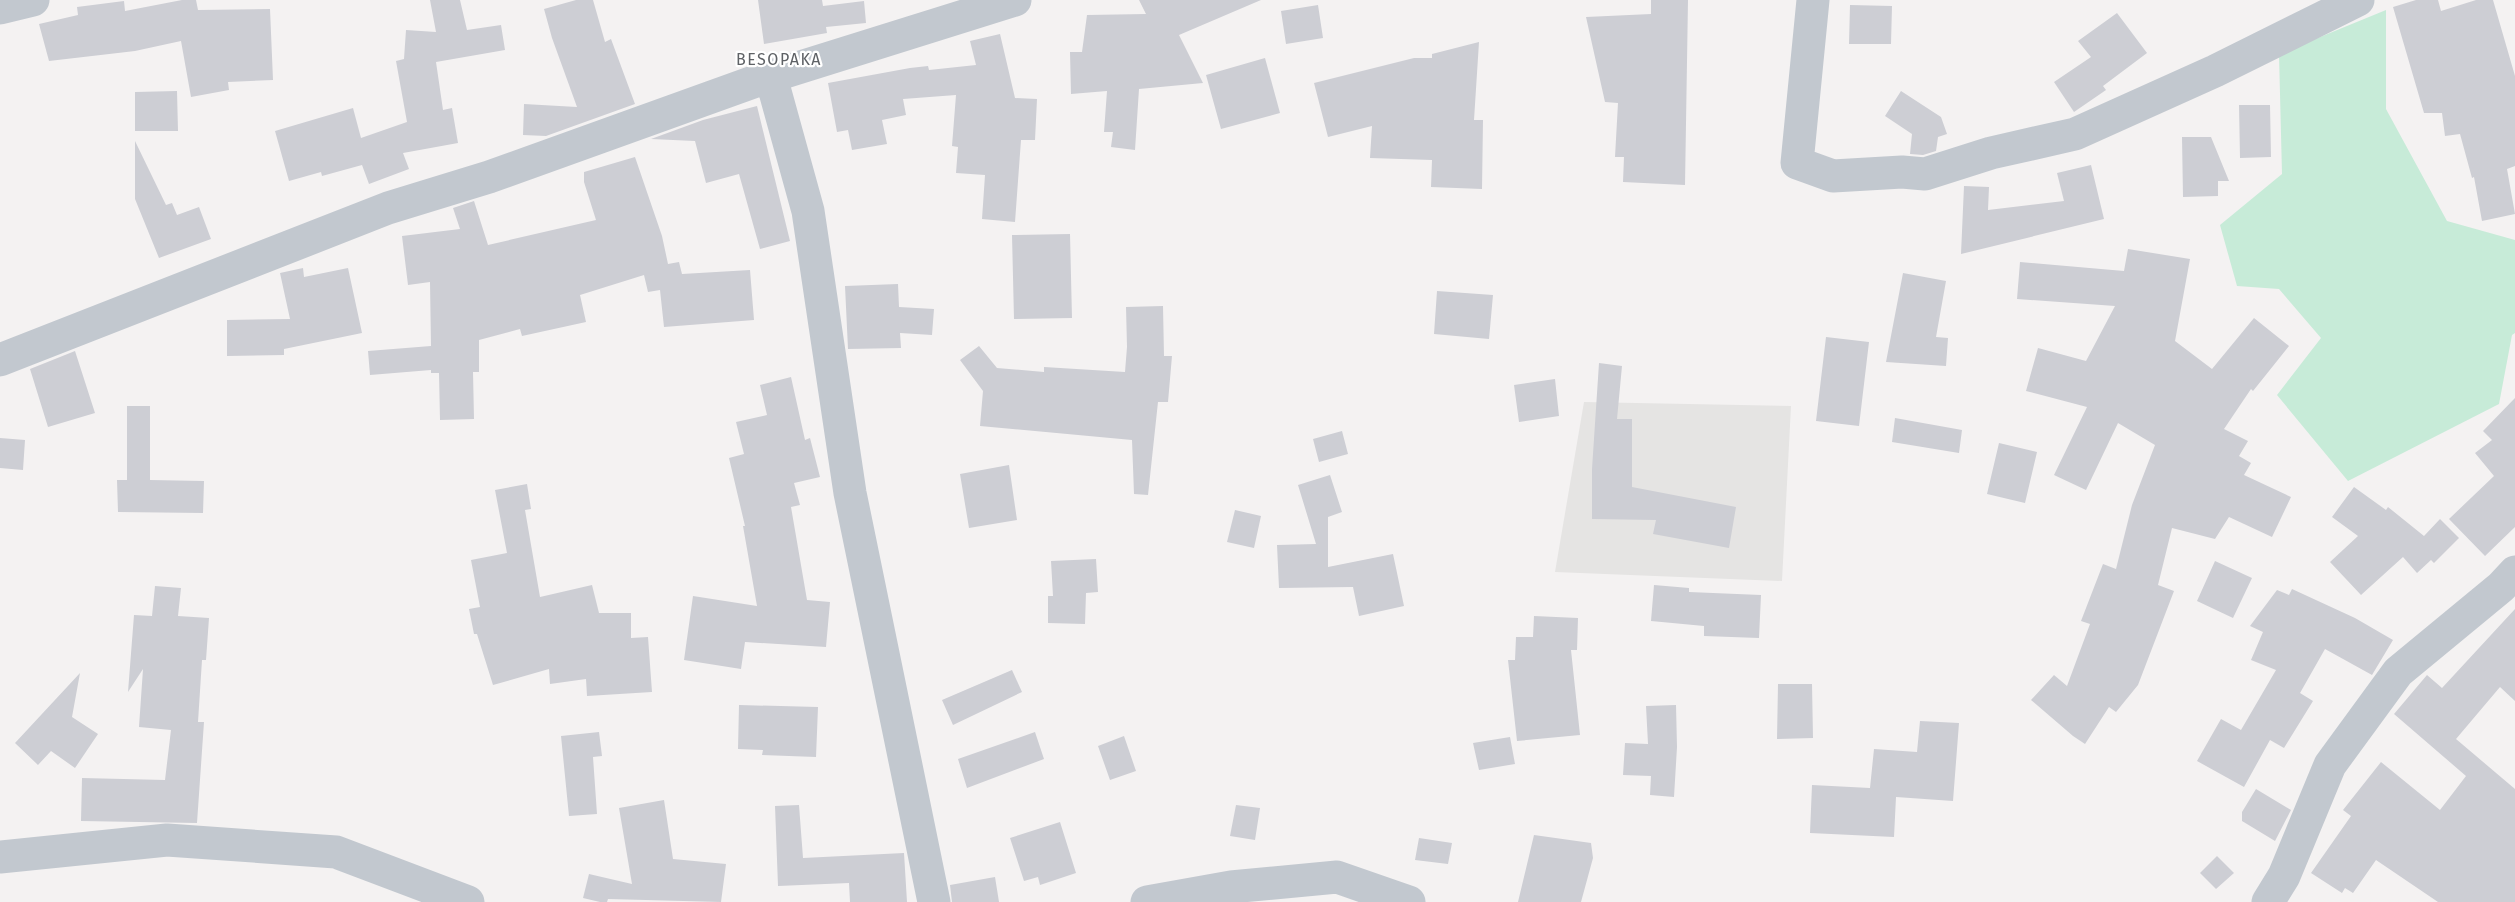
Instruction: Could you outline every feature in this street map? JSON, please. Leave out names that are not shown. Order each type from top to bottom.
[{"type":"street","points":[[0,8],[33,0]]},
{"type":"street","points":[[0,360],[388,208],[489,177],[771,77],[1015,0]]},
{"type":"street","points":[[1813,0],[1797,163],[1833,176],[1902,172],[1925,174],[1991,153],[2076,135],[2215,71],[2358,0]]},
{"type":"street","points":[[771,77],[808,212],[850,493],[934,902]]},
{"type":"street","points":[[2268,902],[2284,876],[2330,765],[2398,672],[2501,587],[2515,572]]},
{"type":"street","points":[[0,857],[167,840],[336,852],[468,902]]},
{"type":"street","points":[[1147,902],[1231,887],[1337,878],[1409,902]]},
{"type":"shaded area","points":[[1584,402],[1791,406],[1782,581],[1555,572]]},
{"type":"green space","points":[[2386,10],[2386,109],[2447,221],[2515,240],[2515,333],[2512,335],[2499,404],[2348,481],[2277,395],[2321,338],[2279,289],[2237,286],[2220,225],[2282,174],[2279,54]]},
{"type":"building","points":[[182,0],[196,0],[198,10],[270,9],[273,80],[228,82],[229,90],[191,97],[181,41],[135,51],[49,61],[39,24],[78,15],[77,7],[124,1],[125,11]]},
{"type":"building","points":[[430,0],[460,0],[467,30],[501,25],[505,50],[436,62],[443,110],[452,108],[458,143],[403,153],[409,169],[369,184],[362,165],[322,176],[321,172],[289,181],[275,131],[353,108],[361,138],[407,122],[396,61],[404,59],[406,30],[436,32]]},
{"type":"building","points":[[576,0],[593,0],[605,42],[611,39],[635,104],[546,136],[523,135],[524,104],[577,107],[544,9]]},
{"type":"building","points":[[758,0],[822,0],[823,6],[864,1],[866,23],[826,27],[827,33],[764,44]]},
{"type":"building","points":[[1139,0],[1261,0],[1179,35],[1203,83],[1139,89],[1135,150],[1111,147],[1113,132],[1104,132],[1107,91],[1071,94],[1070,52],[1082,52],[1087,15],[1146,14]]},
{"type":"building","points":[[1651,0],[1688,0],[1685,185],[1623,182],[1624,157],[1615,157],[1618,103],[1605,102],[1586,17],[1651,14]]},
{"type":"building","points":[[2416,0],[2438,0],[2441,11],[2476,0],[2493,0],[2515,76],[2515,166],[2507,169],[2515,214],[2482,221],[2474,177],[2472,178],[2460,134],[2445,136],[2442,113],[2424,113],[2393,7]]},
{"type":"building","points":[[1318,5],[1323,38],[1286,44],[1281,11]]},
{"type":"building","points":[[1850,5],[1892,6],[1891,44],[1849,44]]},
{"type":"building","points":[[2117,13],[2147,53],[2103,86],[2106,90],[2074,112],[2054,82],[2091,57],[2078,41]]},
{"type":"building","points":[[1000,34],[1015,98],[1037,99],[1035,140],[1021,140],[1015,222],[982,219],[985,175],[956,173],[958,147],[952,146],[956,95],[903,99],[906,115],[882,120],[887,144],[852,150],[848,130],[837,132],[828,83],[910,68],[928,66],[929,70],[976,65],[970,41]]},
{"type":"building","points":[[1479,42],[1474,120],[1483,120],[1482,189],[1431,187],[1432,160],[1370,158],[1372,126],[1328,137],[1314,83],[1414,58],[1432,58],[1432,54]]},
{"type":"building","points":[[1265,58],[1280,113],[1221,129],[1206,75]]},
{"type":"building","points":[[177,91],[178,131],[135,131],[135,92]]},
{"type":"building","points":[[1901,91],[1941,117],[1947,134],[1938,137],[1936,151],[1923,155],[1910,154],[1912,134],[1885,116]]},
{"type":"building","points":[[2239,105],[2270,105],[2271,157],[2240,158]]},
{"type":"building","points":[[757,106],[790,241],[760,249],[739,174],[706,183],[695,141],[651,139],[703,120]]},
{"type":"building","points":[[2182,137],[2211,137],[2229,181],[2218,181],[2218,196],[2183,197]]},
{"type":"building","points":[[135,141],[166,205],[172,203],[177,215],[199,207],[211,239],[159,258],[135,199]]},
{"type":"building","points":[[635,157],[662,236],[668,264],[679,262],[682,274],[750,270],[754,320],[664,327],[660,290],[648,292],[644,275],[580,295],[586,322],[522,336],[520,329],[479,340],[479,372],[473,372],[474,419],[440,420],[439,373],[431,373],[431,370],[370,375],[368,351],[431,346],[430,282],[408,285],[402,236],[460,229],[453,208],[474,201],[488,245],[596,220],[584,182],[584,172]]},
{"type":"building","points":[[2091,165],[2104,219],[1961,254],[1964,186],[1989,187],[1988,210],[2064,201],[2057,173]]},
{"type":"building","points":[[1070,234],[1072,318],[1014,319],[1012,235]]},
{"type":"building","points":[[2128,249],[2190,259],[2175,341],[2212,369],[2254,318],[2289,346],[2253,391],[2251,389],[2224,429],[2248,441],[2239,456],[2251,463],[2244,475],[2291,497],[2272,537],[2229,517],[2215,539],[2172,528],[2158,585],[2174,591],[2138,685],[2116,712],[2109,707],[2085,744],[2031,700],[2054,675],[2067,686],[2090,624],[2081,621],[2103,564],[2116,569],[2132,505],[2155,445],[2118,423],[2086,490],[2054,475],[2087,407],[2026,391],[2038,348],[2086,361],[2115,306],[2017,299],[2020,262],[2124,271]]},
{"type":"building","points":[[303,268],[304,277],[348,268],[362,333],[284,349],[284,355],[227,356],[227,320],[290,319],[280,273]]},
{"type":"building","points":[[1903,273],[1946,281],[1936,337],[1948,338],[1946,366],[1886,362]]},
{"type":"building","points":[[898,284],[899,307],[934,309],[932,335],[900,333],[901,348],[848,349],[845,286]]},
{"type":"building","points":[[1437,291],[1493,295],[1489,339],[1434,334]]},
{"type":"building","points":[[1163,306],[1164,356],[1172,356],[1168,402],[1158,402],[1148,495],[1134,494],[1132,440],[980,426],[983,391],[960,360],[979,346],[997,368],[1044,372],[1044,367],[1125,372],[1126,307]]},
{"type":"building","points":[[1826,337],[1869,342],[1859,426],[1816,421]]},
{"type":"building","points":[[75,351],[95,413],[48,427],[30,369]]},
{"type":"building","points":[[1599,363],[1622,366],[1617,419],[1632,419],[1632,487],[1736,507],[1729,548],[1653,534],[1656,520],[1592,519],[1592,469]]},
{"type":"building","points":[[791,377],[805,440],[810,438],[820,477],[794,483],[800,505],[791,507],[807,600],[830,602],[826,647],[745,642],[741,669],[684,660],[693,596],[757,606],[743,526],[745,526],[729,458],[744,454],[736,422],[767,415],[760,385]]},
{"type":"building","points":[[1555,379],[1559,416],[1519,422],[1514,385]]},
{"type":"building","points":[[2515,398],[2515,527],[2485,556],[2449,519],[2494,476],[2475,453],[2492,440],[2483,431]]},
{"type":"building","points":[[127,406],[150,406],[150,480],[204,481],[203,513],[118,512],[117,480],[127,480]]},
{"type":"building","points":[[1895,418],[1962,430],[1959,453],[1892,442]]},
{"type":"building","points":[[1342,431],[1348,454],[1319,462],[1313,439]]},
{"type":"building","points":[[0,438],[25,440],[23,470],[0,468]]},
{"type":"building","points":[[1999,443],[2037,452],[2025,503],[1987,494]]},
{"type":"building","points":[[1009,465],[1017,520],[969,528],[960,474]]},
{"type":"building","points":[[1330,475],[1342,512],[1328,517],[1328,567],[1393,554],[1404,606],[1359,616],[1353,587],[1279,588],[1277,545],[1316,544],[1298,485]]},
{"type":"building","points":[[527,484],[531,509],[525,510],[540,597],[592,585],[599,613],[631,613],[631,638],[648,637],[652,692],[587,696],[586,679],[550,684],[549,669],[493,685],[477,634],[474,634],[469,609],[480,607],[471,560],[507,553],[495,490]]},
{"type":"building","points":[[2354,487],[2386,510],[2388,507],[2424,536],[2440,519],[2459,538],[2434,563],[2431,560],[2417,573],[2403,557],[2361,595],[2330,562],[2358,536],[2332,517]]},
{"type":"building","points":[[1235,510],[1261,516],[1254,548],[1227,542]]},
{"type":"building","points":[[1096,559],[1098,592],[1086,593],[1085,624],[1048,623],[1048,596],[1053,596],[1051,561]]},
{"type":"building","points":[[2215,561],[2252,578],[2233,618],[2197,601]]},
{"type":"building","points":[[1654,585],[1689,588],[1689,592],[1761,595],[1759,638],[1704,636],[1704,626],[1651,621]]},
{"type":"building","points":[[155,586],[181,588],[178,616],[209,618],[206,660],[202,660],[198,722],[204,722],[197,823],[81,821],[82,778],[165,780],[171,730],[139,727],[143,669],[128,692],[134,615],[152,616]]},
{"type":"building","points":[[2292,589],[2355,618],[2393,640],[2372,675],[2325,649],[2300,693],[2313,701],[2284,748],[2270,740],[2244,787],[2197,761],[2221,719],[2241,730],[2276,670],[2251,660],[2263,632],[2250,626],[2277,590],[2289,595]]},
{"type":"building","points":[[2515,609],[2515,701],[2500,687],[2456,739],[2515,789],[2515,902],[2438,902],[2376,860],[2353,893],[2345,888],[2342,893],[2311,873],[2351,816],[2343,810],[2381,762],[2440,810],[2466,776],[2394,714],[2427,675],[2442,688]]},
{"type":"building","points":[[1534,616],[1578,618],[1577,650],[1571,650],[1580,735],[1517,741],[1508,660],[1515,660],[1516,637],[1533,637]]},
{"type":"building","points":[[1012,670],[1022,692],[953,725],[942,700]]},
{"type":"building","points":[[80,673],[72,717],[98,734],[75,768],[51,751],[38,765],[15,743]]},
{"type":"building","points":[[1778,684],[1812,684],[1813,738],[1777,739]]},
{"type":"building","points":[[739,705],[818,707],[816,757],[762,755],[763,750],[738,749]]},
{"type":"building","points":[[1676,705],[1677,747],[1674,797],[1650,795],[1651,776],[1623,775],[1625,743],[1648,744],[1646,706]]},
{"type":"building","points":[[1920,721],[1959,723],[1953,801],[1896,797],[1894,837],[1810,833],[1812,785],[1870,788],[1874,749],[1917,752]]},
{"type":"building","points":[[599,732],[602,756],[593,757],[597,814],[569,816],[561,736]]},
{"type":"building","points":[[1035,732],[1044,759],[967,788],[958,759]]},
{"type":"building","points":[[1124,736],[1136,771],[1110,780],[1098,746]]},
{"type":"building","points":[[1510,737],[1515,764],[1479,770],[1473,743]]},
{"type":"building","points":[[2256,789],[2291,810],[2275,841],[2242,821],[2242,812]]},
{"type":"building","points":[[664,800],[673,859],[726,864],[721,902],[608,899],[607,902],[600,902],[583,898],[589,874],[632,884],[619,808]]},
{"type":"building","points":[[799,805],[803,858],[904,853],[907,902],[850,902],[849,883],[778,886],[775,806]]},
{"type":"building","points":[[1236,805],[1260,808],[1255,840],[1230,836]]},
{"type":"building","points":[[1060,822],[1076,873],[1040,885],[1038,877],[1024,881],[1010,838]]},
{"type":"building","points":[[1534,835],[1591,843],[1593,858],[1581,902],[1518,902]]},
{"type":"building","points":[[1419,838],[1452,843],[1448,864],[1415,860]]},
{"type":"building","points":[[2217,856],[2234,873],[2216,889],[2200,873]]},
{"type":"building","points":[[995,877],[999,902],[952,902],[950,885]]},
{"type":"district","name":"BESOPAKA","points":[[779,59]]}]
